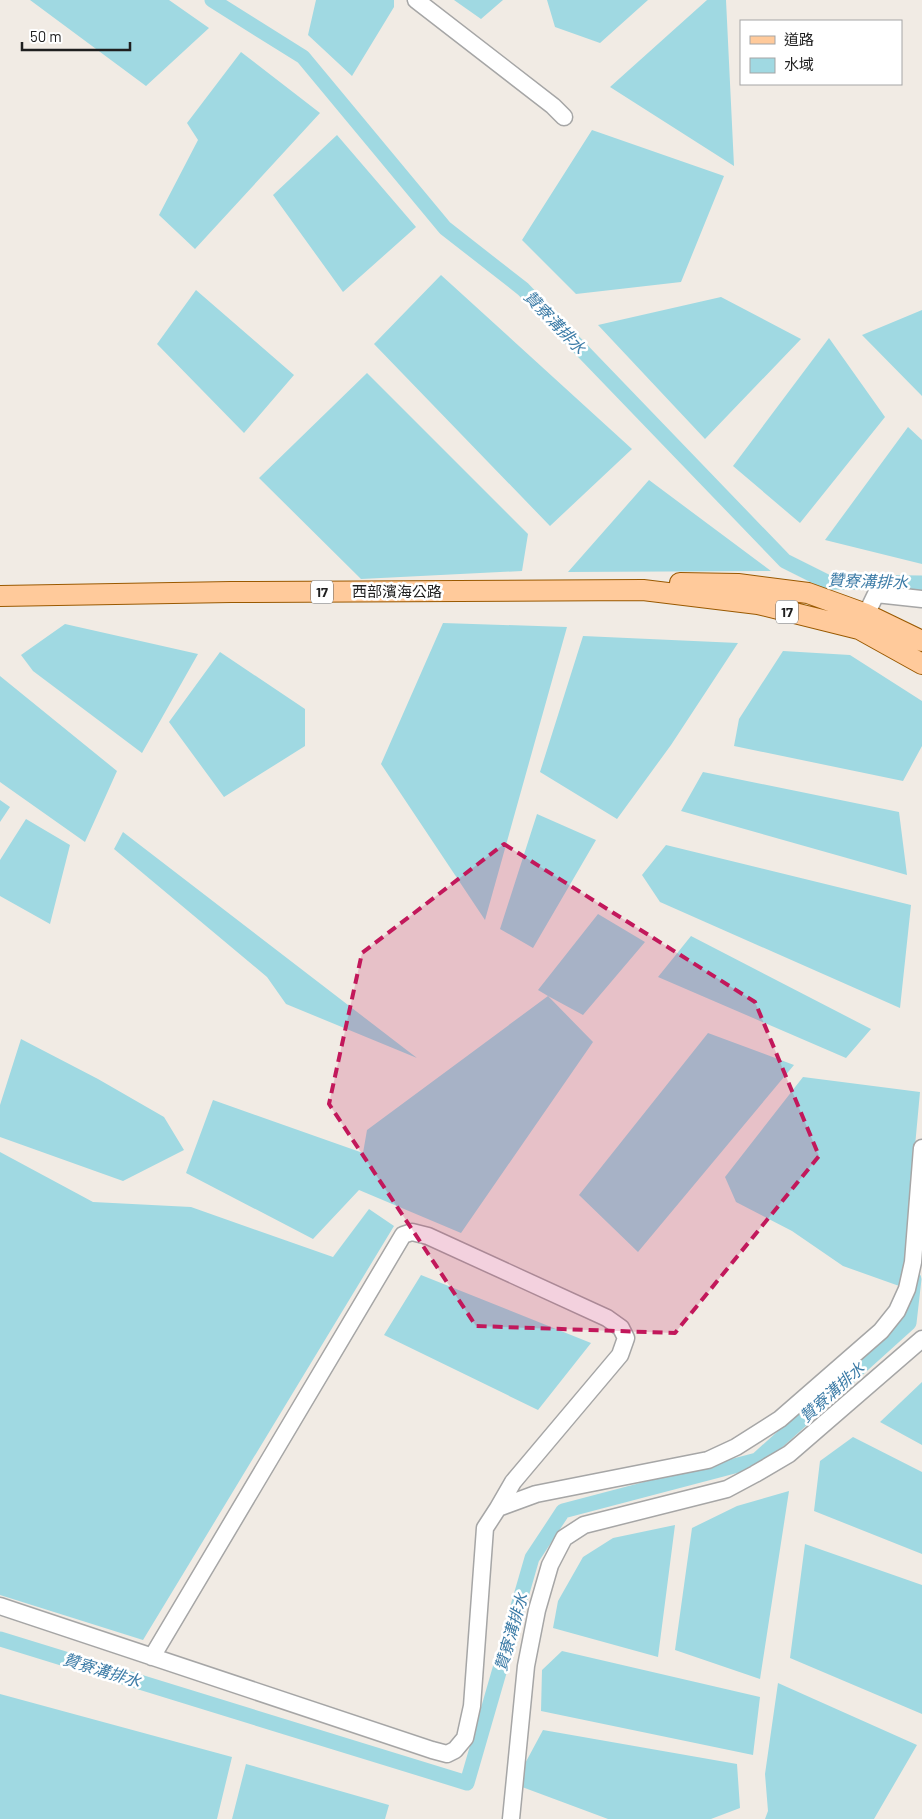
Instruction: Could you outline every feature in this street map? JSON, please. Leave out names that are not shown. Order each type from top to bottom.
[{"type":"main road","name":"西部濱海公路","points":[[0,596],[231,592],[643,590],[758,604],[863,622],[922,641]]},
{"type":"main road","name":"西部濱海公路","points":[[863,622],[922,664]]},
{"type":"street","points":[[416,0],[553,106],[564,117]]},
{"type":"street","points":[[863,622],[876,594],[922,599]]},
{"type":"street","points":[[498,1508],[536,1494],[708,1460],[736,1448],[780,1419],[881,1331],[897,1311],[907,1289],[913,1262],[922,1148]]},
{"type":"street","points":[[0,1606],[180,1668],[447,1754],[455,1750],[464,1738],[472,1706],[485,1528],[514,1482],[620,1355],[626,1338],[621,1328],[606,1318],[428,1236],[412,1232],[403,1235],[152,1657]]},
{"type":"street","points":[[511,1819],[526,1666],[537,1610],[550,1565],[564,1538],[584,1525],[727,1489],[754,1474],[789,1454],[922,1339]]},
{"type":"highlighted area","points":[[504,844],[755,1002],[819,1156],[675,1333],[476,1326],[329,1104],[362,953]]},
{"type":"water","points":[[30,0],[169,0],[209,28],[146,86]]},
{"type":"water","points":[[316,0],[394,0],[394,7],[352,76],[308,35]]},
{"type":"water","points":[[454,0],[503,0],[481,19]]},
{"type":"water","points":[[547,0],[648,0],[600,43],[555,27]]},
{"type":"water","points":[[707,0],[726,0],[734,166],[610,87]]},
{"type":"water","points":[[241,52],[320,113],[195,249],[159,215],[198,140],[187,123]]},
{"type":"water","points":[[592,130],[724,176],[681,282],[576,294],[522,240]]},
{"type":"water","points":[[337,135],[416,227],[343,292],[273,195]]},
{"type":"water","points":[[441,275],[632,449],[550,526],[374,344]]},
{"type":"water","points":[[196,290],[294,375],[244,433],[157,344]]},
{"type":"water","points":[[721,297],[801,339],[705,439],[598,325]]},
{"type":"water","points":[[922,310],[922,396],[862,335]]},
{"type":"water","points":[[829,338],[885,417],[800,523],[733,466]]},
{"type":"water","points":[[367,373],[528,534],[522,571],[361,579],[259,478]]},
{"type":"water","points":[[908,427],[922,440],[922,564],[825,540]]},
{"type":"water","points":[[649,480],[771,571],[568,572]]},
{"type":"water","points":[[443,623],[567,627],[485,920],[381,764]]},
{"type":"water","points":[[65,624],[198,654],[142,753],[33,671],[21,655]]},
{"type":"water","points":[[583,636],[738,643],[671,745],[617,819],[540,772]]},
{"type":"water","points":[[783,651],[850,655],[922,701],[922,746],[903,781],[734,746],[739,719]]},
{"type":"water","points":[[220,652],[305,709],[305,746],[224,797],[169,722]]},
{"type":"water","points":[[0,676],[117,771],[85,842],[0,782]]},
{"type":"water","points":[[703,772],[899,812],[907,875],[681,811]]},
{"type":"water","points":[[0,800],[10,807],[0,822]]},
{"type":"water","points":[[537,814],[596,840],[533,948],[500,929]]},
{"type":"water","points":[[26,819],[70,845],[50,924],[0,896],[0,860]]},
{"type":"water","points":[[123,832],[417,1058],[286,1004],[267,977],[114,849]]},
{"type":"water","points":[[666,845],[911,905],[900,1008],[660,902],[642,875]]},
{"type":"water","points":[[598,914],[645,942],[583,1015],[538,990]]},
{"type":"water","points":[[691,936],[871,1029],[846,1058],[658,977]]},
{"type":"water","points":[[548,996],[593,1042],[461,1233],[359,1190],[313,1239],[186,1173],[213,1100],[363,1153],[367,1130]]},
{"type":"water","points":[[708,1033],[794,1065],[638,1252],[579,1195]]},
{"type":"water","points":[[21,1039],[98,1079],[164,1117],[184,1150],[123,1181],[0,1137],[0,1105]]},
{"type":"water","points":[[803,1077],[920,1092],[902,1287],[843,1266],[792,1231],[736,1202],[725,1177]]},
{"type":"water","points":[[0,1152],[93,1202],[191,1207],[333,1257],[369,1209],[394,1226],[143,1640],[0,1595]]},
{"type":"water","points":[[421,1275],[591,1343],[538,1410],[384,1335]]},
{"type":"water","points":[[922,1382],[922,1445],[880,1422]]},
{"type":"water","points":[[853,1437],[922,1472],[922,1554],[814,1511],[820,1461]]},
{"type":"water","points":[[789,1491],[760,1679],[675,1650],[692,1528],[737,1506]]},
{"type":"water","points":[[675,1525],[658,1657],[553,1628],[558,1601],[583,1557],[613,1538]]},
{"type":"water","points":[[805,1544],[922,1585],[922,1714],[790,1658]]},
{"type":"water","points":[[562,1651],[760,1697],[753,1755],[541,1711],[542,1670]]},
{"type":"water","points":[[778,1683],[917,1745],[874,1819],[765,1819],[768,1811],[765,1774]]},
{"type":"water","points":[[0,1694],[232,1757],[217,1819],[0,1819]]},
{"type":"water","points":[[543,1730],[737,1764],[740,1808],[711,1819],[608,1819],[514,1784]]},
{"type":"water","points":[[246,1764],[389,1805],[385,1819],[232,1819]]},
{"type":"waterway","name":"贊寮溝排水","points":[[212,0],[303,57],[445,228],[523,289],[785,561],[827,582],[922,583]]},
{"type":"waterway","name":"贊寮溝排水","points":[[0,1639],[467,1783],[532,1558],[563,1511],[757,1460],[909,1323],[914,1279]]}]
